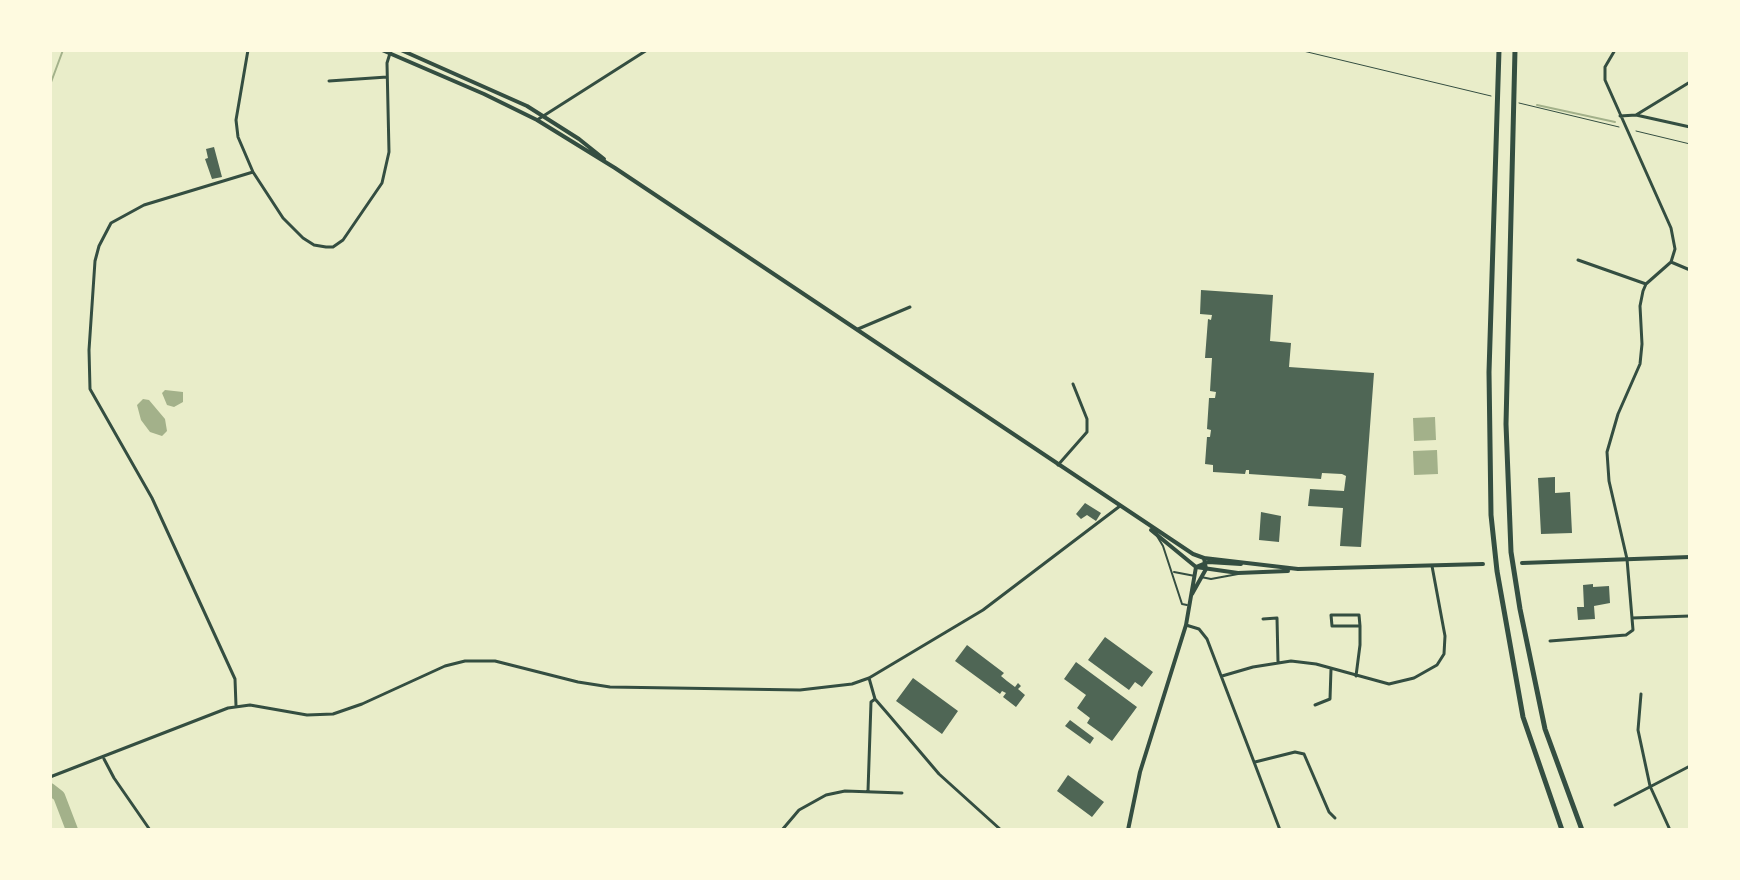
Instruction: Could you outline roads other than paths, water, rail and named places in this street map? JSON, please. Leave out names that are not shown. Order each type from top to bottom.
[{"type":"highway","points":[[1499,50],[1489,372],[1490,500],[1497,571],[1523,717],[1562,830]]},
{"type":"highway","points":[[1515,50],[1506,424],[1511,552],[1545,729],[1582,830]]},
{"type":"main road","points":[[382,50],[537,120],[615,168],[1205,564],[1238,573],[1483,564]]},
{"type":"main road","points":[[401,50],[543,116],[579,139],[615,168]]},
{"type":"main road","points":[[1148,525],[1196,567]]},
{"type":"main road","points":[[1522,563],[1690,557]]},
{"type":"main road","points":[[1191,596],[1202,577],[1205,564]]},
{"type":"main road","points":[[1196,567],[1205,564],[1298,569]]},
{"type":"main road","points":[[1128,830],[1140,772],[1186,625],[1196,567]]},
{"type":"street","points":[[248,50],[236,120],[238,137],[253,172],[283,218],[303,238],[314,245],[326,247],[333,247],[343,240],[382,183],[387,168],[390,52]]},
{"type":"street","points":[[537,120],[647,50]]},
{"type":"street","points":[[1550,641],[1630,634],[1633,630],[1627,559],[1606,459],[1618,414],[1640,364],[1640,298],[1646,284],[1671,262],[1675,249],[1673,234],[1604,74],[1613,51]]},
{"type":"street","points":[[329,81],[387,77]]},
{"type":"street","points":[[1636,115],[1690,82]]},
{"type":"street","points":[[1620,116],[1636,115],[1690,127]]},
{"type":"street","points":[[236,706],[235,679],[152,498],[90,389],[89,350],[95,261],[111,223],[144,205],[253,172]]},
{"type":"street","points":[[1578,260],[1646,284]]},
{"type":"street","points":[[1671,262],[1690,270]]},
{"type":"street","points":[[858,329],[910,307]]},
{"type":"street","points":[[1058,465],[1087,432],[1087,419],[1073,384]]},
{"type":"street","points":[[50,777],[236,706],[261,706],[307,715],[345,712],[445,666],[479,660],[510,664],[595,685],[638,689],[800,690],[852,684],[869,678],[1011,591],[1120,506]]},
{"type":"street","points":[[1156,535],[1173,572],[1182,604],[1189,606]]},
{"type":"street","points":[[1222,676],[1278,662],[1301,662],[1396,684],[1414,678],[1441,660],[1446,646],[1432,566]]},
{"type":"street","points":[[1173,572],[1211,579],[1238,573]]},
{"type":"street","points":[[1356,676],[1360,626],[1359,615],[1331,615],[1332,626],[1360,626]]},
{"type":"street","points":[[1632,618],[1690,616]]},
{"type":"street","points":[[1263,619],[1277,618],[1278,662]]},
{"type":"street","points":[[1186,625],[1204,633],[1280,830]]},
{"type":"street","points":[[1315,705],[1330,699],[1331,669]]},
{"type":"street","points":[[869,678],[875,699],[939,774],[1001,830]]},
{"type":"street","points":[[1641,694],[1638,730],[1650,786],[1670,830]]},
{"type":"street","points":[[868,791],[871,702],[875,699]]},
{"type":"street","points":[[1255,762],[1295,752],[1304,754],[1329,812],[1335,818]]},
{"type":"street","points":[[104,758],[150,830]]},
{"type":"street","points":[[1615,805],[1690,766]]},
{"type":"street","points":[[782,830],[799,810],[818,798],[845,791],[902,793]]},
{"type":"waterway","points":[[50,85],[63,50]]},
{"type":"waterway","points":[[1537,105],[1615,122]]},
{"type":"waterway","points":[[50,789],[59,796],[72,830]]}]
